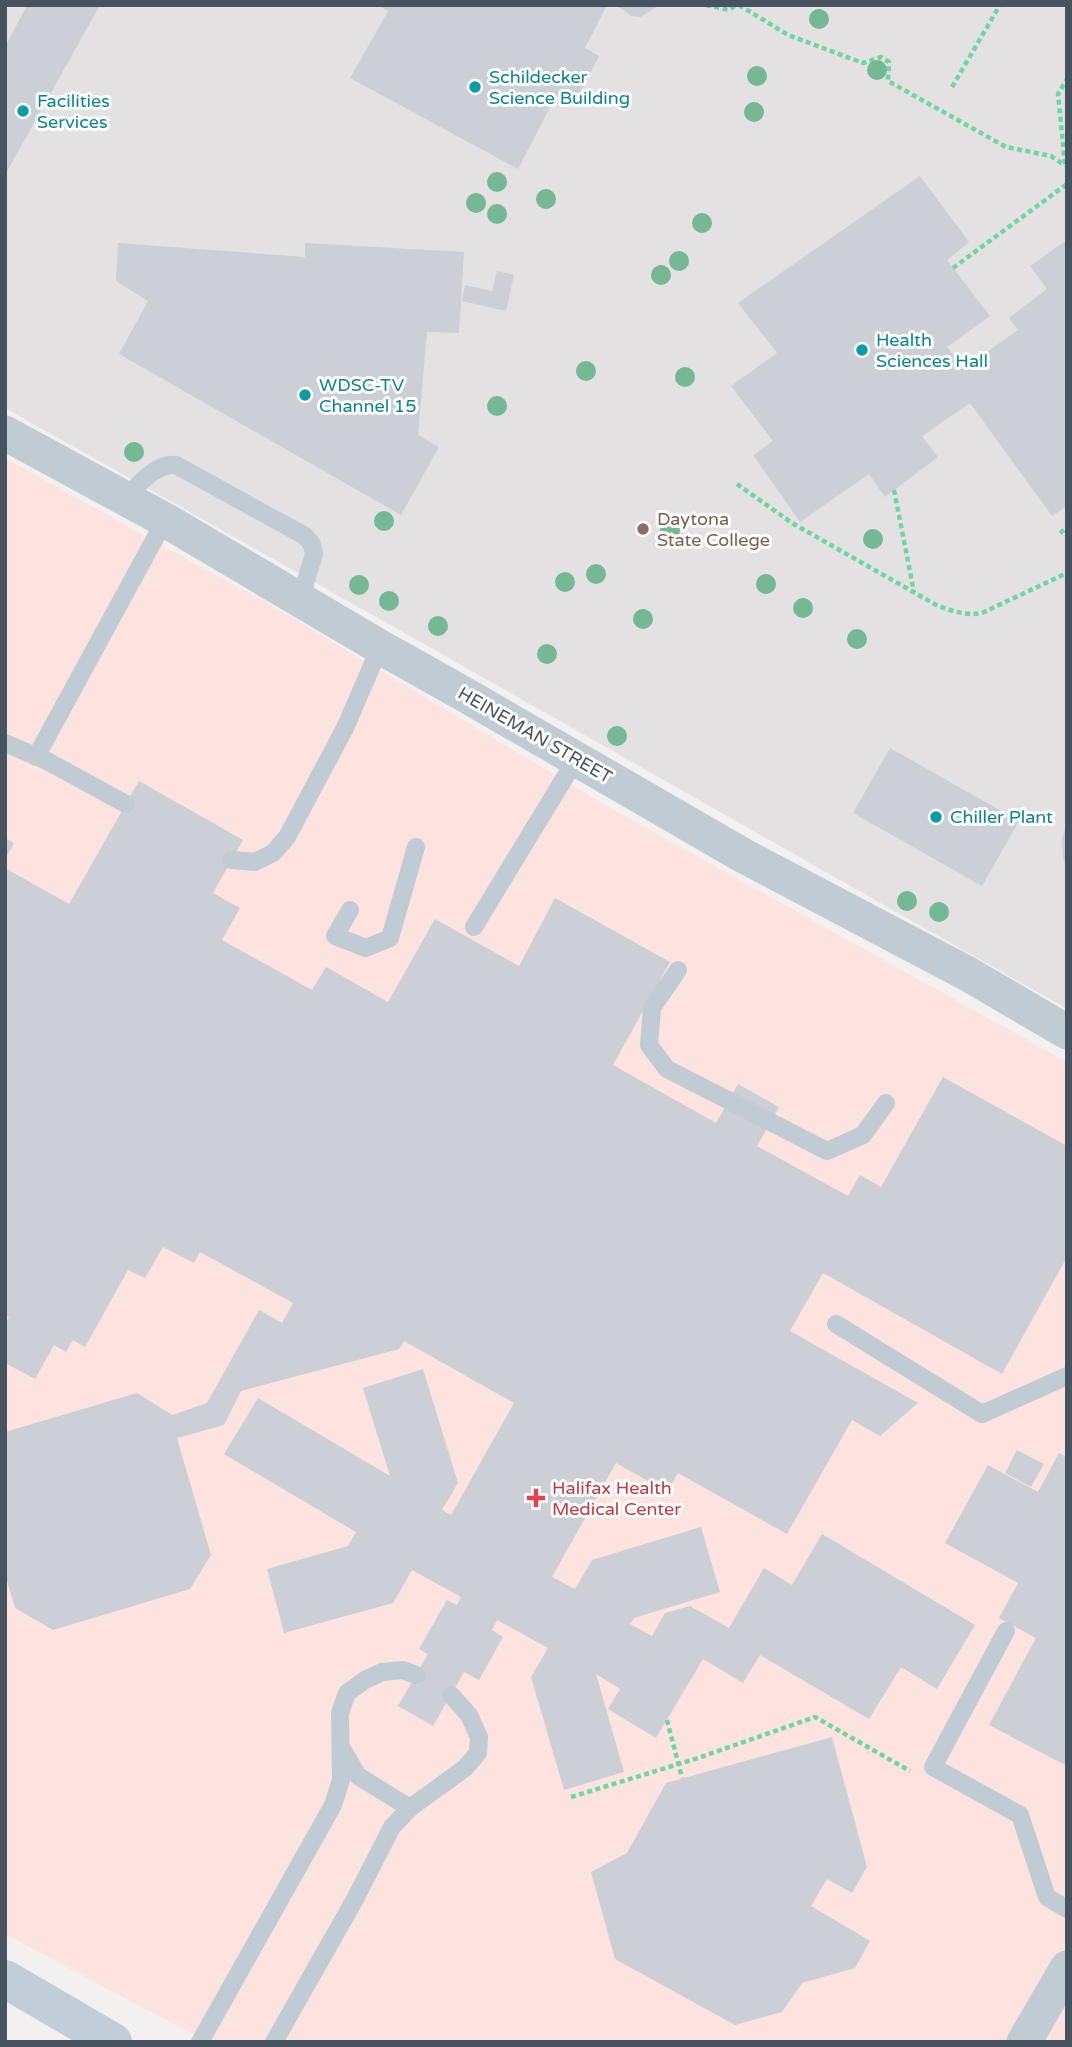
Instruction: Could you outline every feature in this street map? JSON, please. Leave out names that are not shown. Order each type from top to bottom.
[{"type":"main road","points":[[5,1979],[113,2042]]},
{"type":"street","name":"HEINEMAN STREET","points":[[5,433],[165,520],[380,648],[462,692],[744,856],[968,974],[1067,1032]]},
{"type":"street","points":[[1024,2042],[1067,1968]]},
{"type":"lane","points":[[125,498],[157,469],[168,464],[176,465],[305,536],[312,544],[314,554],[300,600]]},
{"type":"lane","points":[[36,757],[165,520]]},
{"type":"lane","points":[[232,860],[255,862],[273,853],[287,837],[345,728],[380,648]]},
{"type":"lane","points":[[5,743],[126,804]]},
{"type":"lane","points":[[474,927],[576,759]]},
{"type":"lane","points":[[350,910],[335,936],[366,948],[390,938],[416,848]]},
{"type":"lane","points":[[678,970],[652,1007],[649,1045],[667,1069],[827,1151],[863,1135],[886,1103]]},
{"type":"lane","points":[[836,1324],[982,1414],[1067,1376]]},
{"type":"lane","points":[[1006,1631],[933,1767],[1020,1815],[1047,1897],[1067,1909]]},
{"type":"lane","points":[[200,2042],[332,1805],[341,1780],[340,1713],[347,1693],[382,1672],[403,1670],[416,1675]]},
{"type":"lane","points":[[274,2042],[354,1901],[392,1827],[411,1808],[465,1768],[478,1753],[479,1737],[469,1715],[451,1695]]},
{"type":"lane","points":[[340,1744],[358,1776],[411,1808]]},
{"type":"path","points":[[706,5],[729,10],[737,5],[788,34],[863,63],[881,57],[889,62],[888,81],[1006,146],[1051,156],[1066,165]]},
{"type":"path","points":[[952,86],[1000,5]]},
{"type":"path","points":[[1066,165],[1058,94],[1067,79]]},
{"type":"path","points":[[953,268],[1067,184]]},
{"type":"path","points":[[737,484],[792,523],[938,606],[971,615],[982,613],[1067,573]]},
{"type":"path","points":[[894,490],[914,592]]},
{"type":"path","points":[[571,1797],[698,1758],[815,1717],[915,1773]]},
{"type":"path","points":[[667,1720],[682,1778]]},
{"type":"shaded area","name":"Daytona State College","points":[[5,5],[1067,5],[1067,1009],[5,408]]},
{"type":"shaded area","name":"Halifax Health Medical Center","points":[[5,458],[281,611],[607,806],[1067,1062],[1067,2042],[207,2042],[5,1934]]},
{"type":"building","name":"Facilities Services","points":[[27,5],[100,5],[5,175],[5,47]]},
{"type":"building","name":"Schildecker Science Building","points":[[378,5],[607,5],[585,48],[599,56],[574,104],[556,96],[518,169],[350,78],[388,11]]},
{"type":"building","name":"Schildecker Science Building","points":[[613,5],[659,5],[641,17],[631,16]]},
{"type":"building","name":"Health Sciences Hall","points":[[920,176],[969,242],[947,260],[990,316],[947,347],[963,369],[1018,330],[1009,318],[1047,289],[1030,266],[1067,240],[1067,506],[1052,516],[970,403],[922,436],[938,457],[885,497],[869,474],[800,522],[753,455],[773,441],[731,386],[777,353],[738,303]]},
{"type":"building","name":"WDSC-TV Channel 15","points":[[118,243],[305,257],[305,243],[464,252],[459,333],[427,332],[418,435],[439,447],[401,515],[119,354],[148,301],[116,281]]},
{"type":"building","points":[[497,271],[514,275],[506,311],[462,301],[465,285],[492,291]]},
{"type":"building","name":"Chiller Plant","points":[[890,748],[1019,821],[982,886],[853,813]]},
{"type":"building","name":"Halifax Health Medical Center","points":[[139,781],[243,840],[213,893],[240,908],[222,940],[312,990],[326,967],[388,1002],[435,919],[519,966],[555,898],[670,962],[613,1065],[716,1123],[738,1084],[779,1107],[757,1146],[848,1196],[860,1175],[881,1187],[943,1077],[1067,1146],[1067,1257],[1002,1374],[823,1273],[790,1331],[918,1403],[880,1436],[852,1420],[787,1534],[678,1473],[667,1492],[616,1463],[552,1577],[575,1589],[592,1560],[701,1527],[720,1592],[634,1618],[630,1624],[652,1636],[665,1613],[690,1606],[729,1628],[764,1568],[792,1585],[822,1534],[975,1625],[937,1689],[901,1667],[869,1719],[760,1655],[743,1683],[703,1659],[656,1738],[608,1709],[620,1689],[596,1674],[624,1772],[564,1790],[531,1677],[548,1648],[497,1620],[492,1630],[503,1637],[479,1680],[464,1672],[433,1726],[398,1706],[428,1654],[419,1649],[447,1600],[457,1605],[461,1597],[412,1570],[393,1603],[284,1633],[267,1569],[348,1546],[356,1532],[224,1454],[258,1398],[390,1476],[363,1388],[423,1369],[458,1483],[442,1510],[451,1515],[514,1403],[404,1341],[399,1349],[241,1391],[224,1425],[177,1438],[211,1555],[190,1589],[53,1630],[15,1608],[5,1574],[5,1432],[137,1393],[172,1415],[207,1403],[259,1310],[282,1323],[293,1303],[200,1252],[194,1263],[163,1247],[145,1278],[128,1270],[85,1347],[73,1340],[66,1352],[54,1345],[35,1379],[5,1363],[5,1323],[9,1317],[5,1315],[5,868],[69,904]]},
{"type":"building","points":[[1067,827],[1066,868],[1062,838]]},
{"type":"building","points":[[5,838],[14,843],[5,859]]},
{"type":"building","points":[[1017,1450],[1044,1464],[1031,1487],[1005,1473]]},
{"type":"building","points":[[1059,1453],[1067,1457],[1067,1766],[989,1725],[1036,1638],[999,1618],[1018,1583],[945,1543],[988,1465],[1038,1492]]},
{"type":"building","points":[[832,1737],[867,1867],[852,1893],[827,1879],[811,1906],[870,1941],[855,1968],[802,1983],[782,2012],[735,2025],[615,1959],[591,1872],[627,1853],[666,1783]]},
{"type":"place","name":"Schildecker Science Building","points":[[475,87]]},
{"type":"place","name":"Facilities Services","points":[[23,111]]},
{"type":"place","name":"Health Sciences Hall","points":[[862,350]]},
{"type":"place","name":"WDSC-TV Channel 15","points":[[305,395]]},
{"type":"place","name":"Daytona State College","points":[[643,529]]},
{"type":"place","name":"Chiller Plant","points":[[936,817]]},
{"type":"place","name":"Halifax Health Medical Center","points":[[536,1498]]}]
